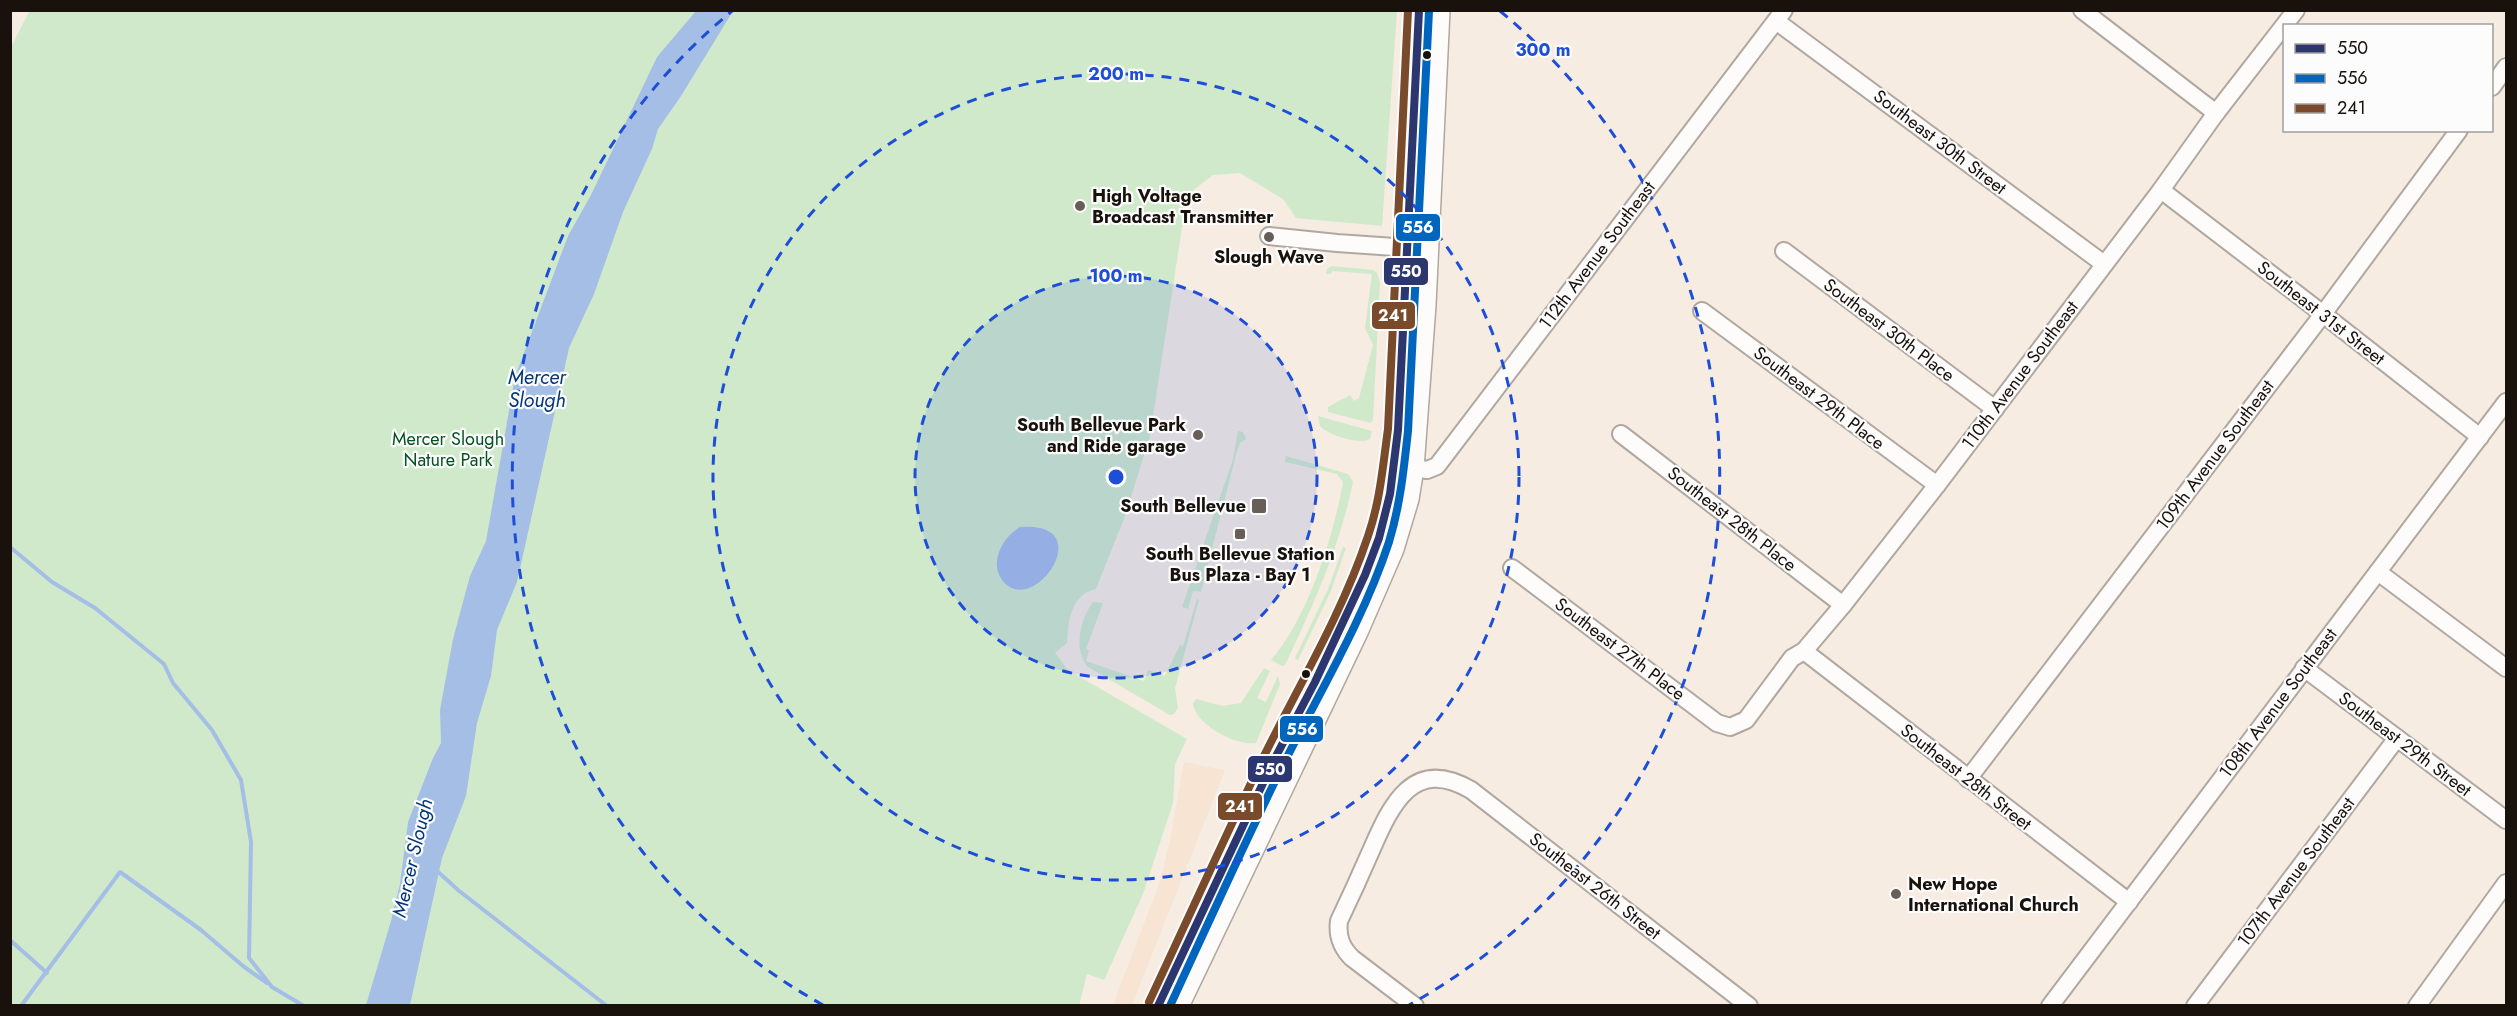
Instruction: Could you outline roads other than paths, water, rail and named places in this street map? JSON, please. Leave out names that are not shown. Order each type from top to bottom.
[{"type":"main road","points":[[1418,248],[1419,10]]},
{"type":"main road","points":[[1178,1005],[1382,576],[1403,517],[1404,466],[1418,248],[1439,10]]},
{"type":"main road","points":[[1158,1005],[1269,770],[1315,681],[1365,575],[1379,538],[1390,494],[1404,466]]},
{"type":"main road","points":[[1264,825],[1268,807],[1269,770]]},
{"type":"street","points":[[2082,10],[2216,113]]},
{"type":"street","name":"110th Avenue Southeast","points":[[2285,24],[2296,10]]},
{"type":"street","name":"Southeast 30th Street","points":[[1780,16],[2104,264]]},
{"type":"street","name":"112th Avenue Southeast","points":[[1404,466],[1427,470],[1437,466],[1780,16]]},
{"type":"street","name":"110th Avenue Southeast","points":[[1730,727],[1746,720],[1792,658],[1804,651],[1843,605],[1995,409],[2283,27]]},
{"type":"street","points":[[2493,86],[2506,67]]},
{"type":"street","name":"109th Avenue Southeast","points":[[1968,778],[2323,314],[2458,132]]},
{"type":"street","name":"Southeast 31st Street","points":[[2161,190],[2480,437]]},
{"type":"street","points":[[1269,236],[1418,248]]},
{"type":"street","name":"Southeast 30th Place","points":[[1784,251],[1995,409]]},
{"type":"street","name":"Southeast 29th Place","points":[[1702,311],[1937,485]]},
{"type":"street","name":"108th Avenue Southeast","points":[[2050,1005],[2506,402]]},
{"type":"street","name":"Southeast 28th Place","points":[[1621,434],[1843,605]]},
{"type":"street","name":"Southeast 27th Place","points":[[1512,568],[1717,723],[1730,727]]},
{"type":"street","points":[[2378,572],[2506,668]]},
{"type":"street","name":"Southeast 28th Street","points":[[1804,651],[2129,902]]},
{"type":"street","name":"Southeast 29th Street","points":[[2304,668],[2506,820]]},
{"type":"street","name":"107th Avenue Southeast","points":[[2195,1005],[2397,738]]},
{"type":"street","name":"Southeast 26th Street","points":[[1414,1005],[1343,949],[1338,930],[1392,806],[1409,789],[1436,778],[1448,778],[1471,790],[1749,1005]]},
{"type":"street","points":[[2417,1005],[2506,883]]},
{"type":"water","name":"Mercer Slough","points":[[696,11],[733,11],[658,129],[652,149],[623,212],[594,294],[569,348],[517,582],[497,630],[491,676],[477,723],[466,796],[442,858],[410,1005],[366,1005],[400,884],[408,822],[441,743],[440,710],[453,639],[470,576],[486,541],[515,377],[568,236],[591,195],[657,57]]},
{"type":"water","points":[[1020,527],[1043,529],[1055,537],[1058,550],[1054,564],[1045,576],[1033,586],[1020,590],[1007,585],[1001,578],[997,562],[1002,545]]},
{"type":"waterway","points":[[10,547],[52,582],[95,608],[164,664],[173,683],[212,730],[241,780],[251,842],[249,958],[272,987],[304,1006]]},
{"type":"waterway","points":[[436,870],[458,890],[607,1006]]},
{"type":"waterway","points":[[21,1006],[120,872],[201,930],[267,983]]},
{"type":"waterway","points":[[10,940],[47,973]]},
{"type":"place","name":"High Voltage Broadcast Transmitter","points":[[1080,206]]},
{"type":"place","name":"Slough Wave","points":[[1269,237]]},
{"type":"place","name":"South Bellevue Park and Ride garage","points":[[1198,435]]},
{"type":"place","name":"South Bellevue","points":[[1259,506]]},
{"type":"place","name":"South Bellevue Station Bus Plaza - Bay 1","points":[[1240,534]]},
{"type":"place","name":"New Hope International Church","points":[[1896,894]]},
{"type":"park label","name":"Mercer Slough Nature Park","points":[[448,449]]}]
